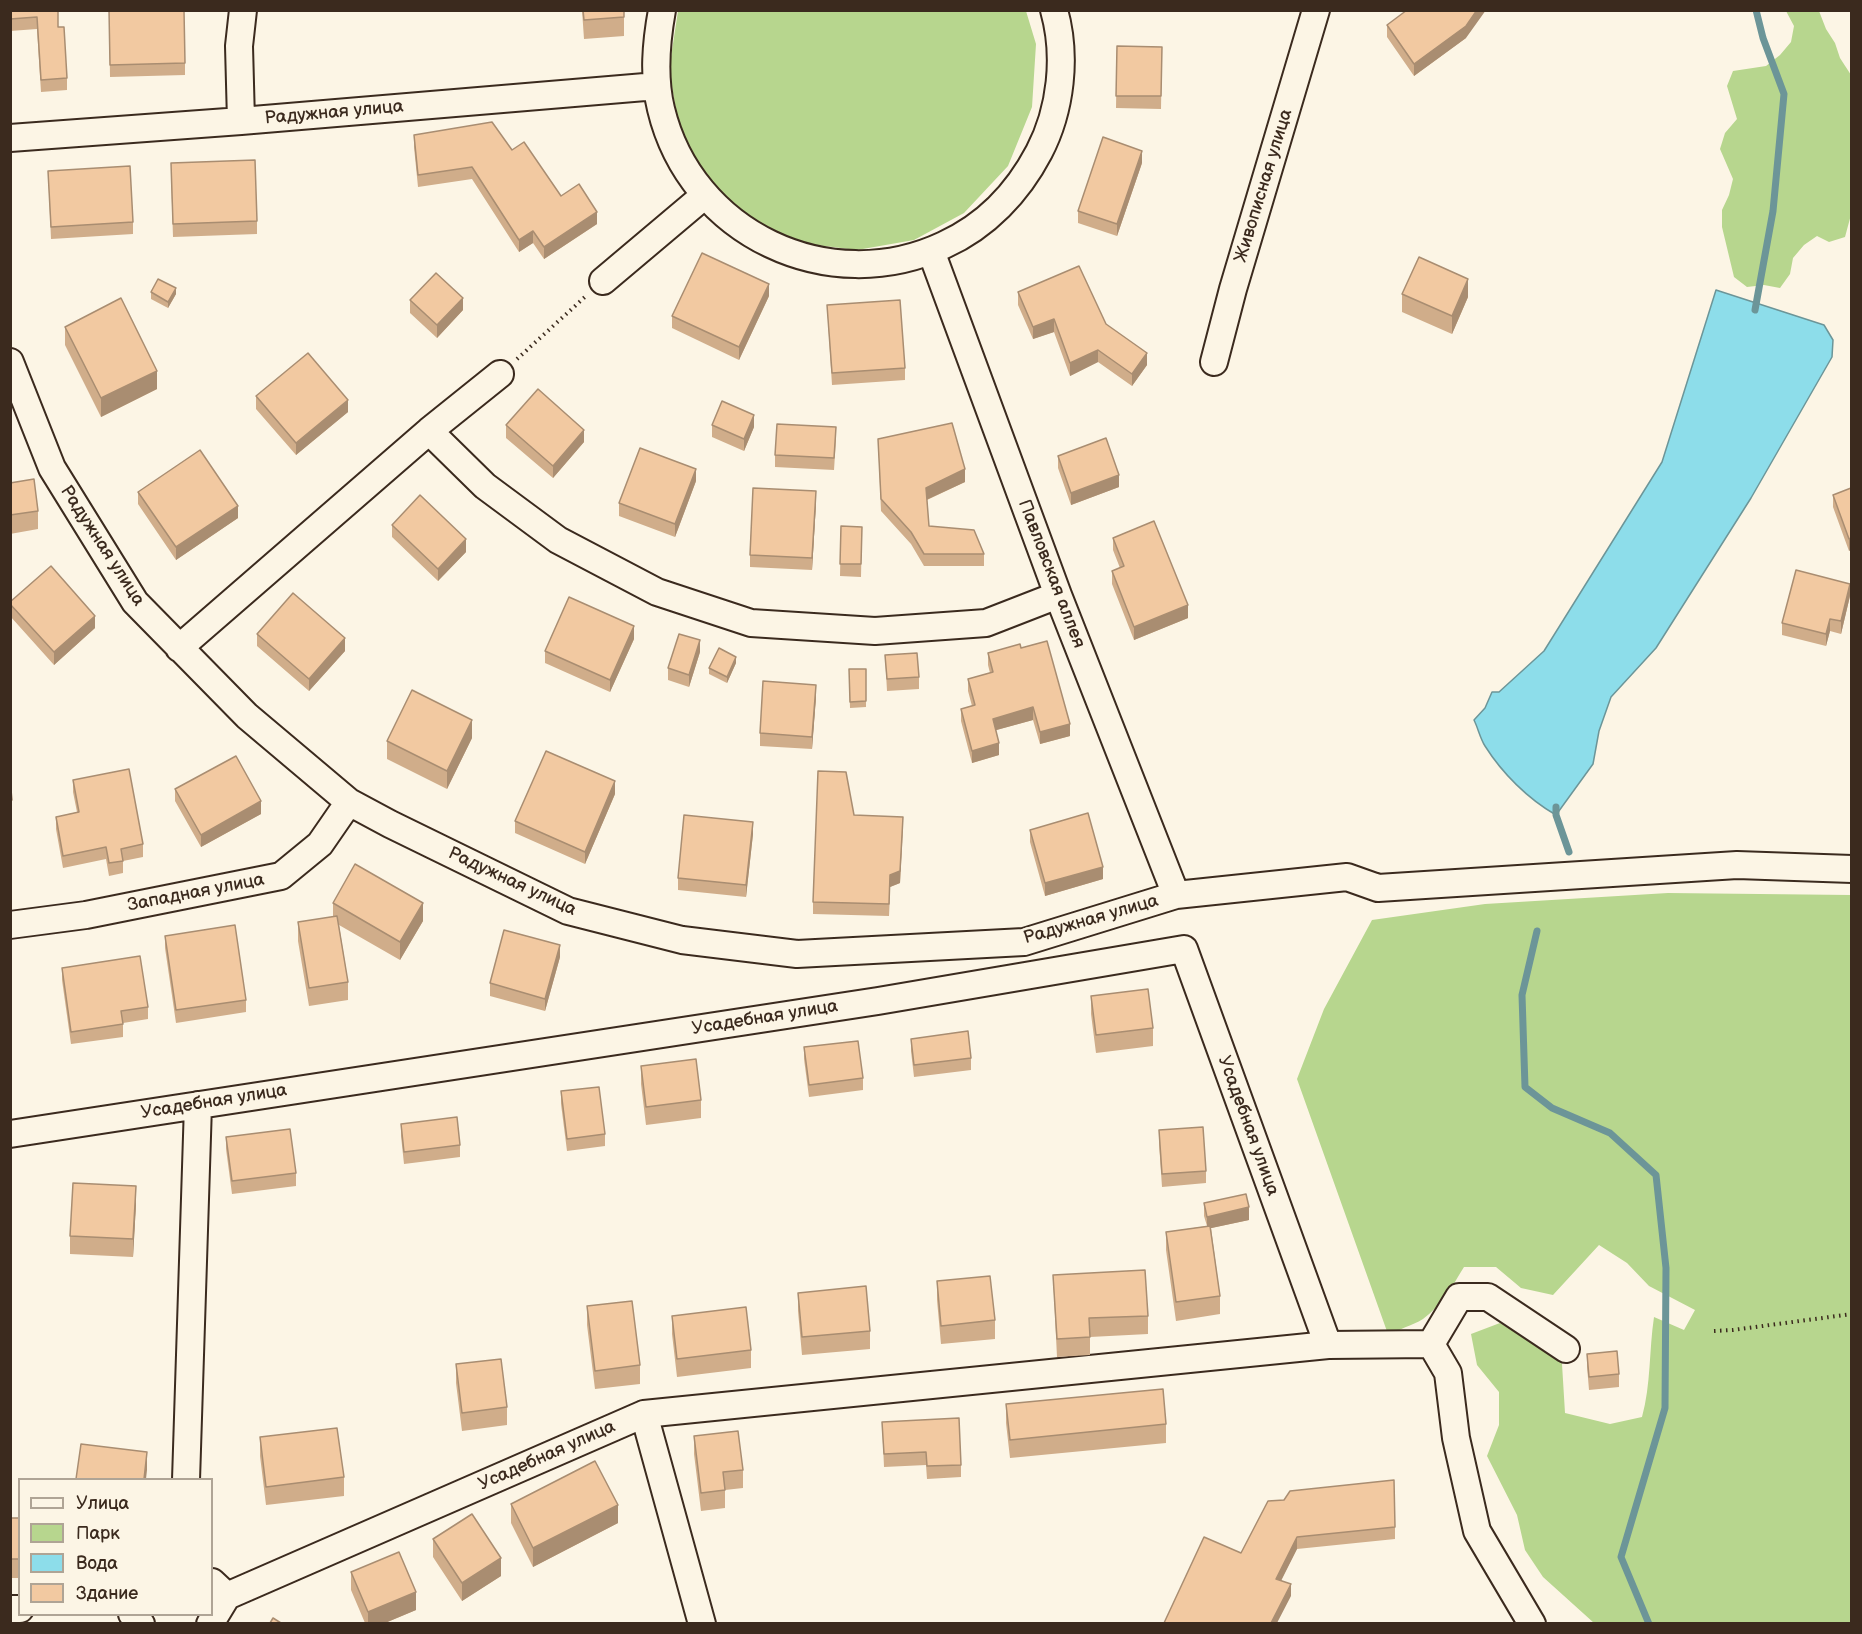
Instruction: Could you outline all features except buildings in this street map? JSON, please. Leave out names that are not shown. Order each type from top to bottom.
[{"type":"street","points":[[241,121],[239,46],[243,10]]},
{"type":"street","points":[[662,10],[656,59],[661,110],[678,155],[705,195],[741,228],[777,248],[809,259],[833,263],[866,264],[907,259],[955,240],[998,209],[1016,189],[1044,144],[1059,93],[1060,40],[1054,10]]},
{"type":"street","name":"Живописная улица","points":[[1214,362],[1233,289],[1316,10]]},
{"type":"street","name":"Радужная улица","points":[[10,138],[657,86]]},
{"type":"street","points":[[603,280],[705,195]]},
{"type":"street","name":"Павловская аллея","points":[[931,251],[1058,595],[1176,895]]},
{"type":"street","name":"Радужная улица","points":[[10,362],[52,468],[135,602],[247,716],[349,802],[568,911],[682,940],[797,954],[1024,942],[1176,895],[1347,877],[1378,888],[1737,865],[1851,868]]},
{"type":"street","points":[[179,648],[429,431],[501,374]]},
{"type":"street","points":[[429,431],[485,486],[558,540],[657,592],[751,623],[875,631],[986,623],[1058,595]]},
{"type":"street","name":"Западная улица","points":[[10,925],[86,915],[281,876],[320,844],[349,802]]},
{"type":"street","name":"Усадебная улица","points":[[10,1134],[878,1001],[1184,949],[1328,1345],[644,1414],[219,1589]]},
{"type":"street","points":[[186,1478],[198,1105]]},
{"type":"street","points":[[1431,1344],[1459,1297],[1488,1297],[1566,1349]]},
{"type":"street","points":[[1328,1345],[1431,1344]]},
{"type":"street","points":[[1431,1344],[1448,1373],[1456,1438],[1477,1531],[1532,1623]]},
{"type":"street","points":[[644,1414],[702,1623]]},
{"type":"street","points":[[213,1612],[219,1589]]},
{"type":"path","points":[[501,374],[603,280]]},
{"type":"path","points":[[1714,1331],[1851,1314]]},
{"type":"green space","points":[[678,11],[1026,11],[1036,44],[1032,107],[1008,166],[964,213],[914,240],[857,250],[800,243],[748,218],[706,178],[679,127],[669,70]]},
{"type":"green space","points":[[1786,11],[1819,11],[1840,58],[1851,75],[1852,211],[1845,237],[1829,242],[1817,236],[1804,245],[1793,258],[1790,274],[1780,288],[1764,285],[1747,287],[1734,277],[1722,227],[1722,210],[1733,179],[1720,149],[1725,133],[1737,119],[1727,86],[1733,71],[1766,66],[1791,42],[1794,26]]},
{"type":"green space","points":[[1668,893],[1851,895],[1851,1623],[1594,1623],[1543,1577],[1525,1550],[1517,1515],[1487,1456],[1499,1425],[1499,1392],[1477,1365],[1471,1334],[1500,1323],[1556,1357],[1562,1364],[1565,1413],[1610,1424],[1642,1417],[1647,1393],[1654,1317],[1684,1330],[1695,1310],[1649,1286],[1627,1263],[1599,1245],[1553,1295],[1521,1288],[1496,1267],[1464,1267],[1446,1295],[1429,1314],[1389,1337],[1297,1079],[1324,1009],[1372,920],[1485,904]]},
{"type":"water","points":[[1716,290],[1824,325],[1833,340],[1832,357],[1751,498],[1656,648],[1611,697],[1599,731],[1593,764],[1556,815],[1535,801],[1508,775],[1485,746],[1474,720],[1485,708],[1492,692],[1499,692],[1544,651],[1662,462]]},
{"type":"waterway","points":[[1755,310],[1773,211],[1784,94],[1763,38],[1756,10]]},
{"type":"waterway","points":[[1556,807],[1556,815],[1569,852]]},
{"type":"waterway","points":[[1537,931],[1522,995],[1525,1087],[1552,1108],[1610,1133],[1656,1175],[1666,1268],[1665,1408],[1621,1557],[1649,1624]]}]
